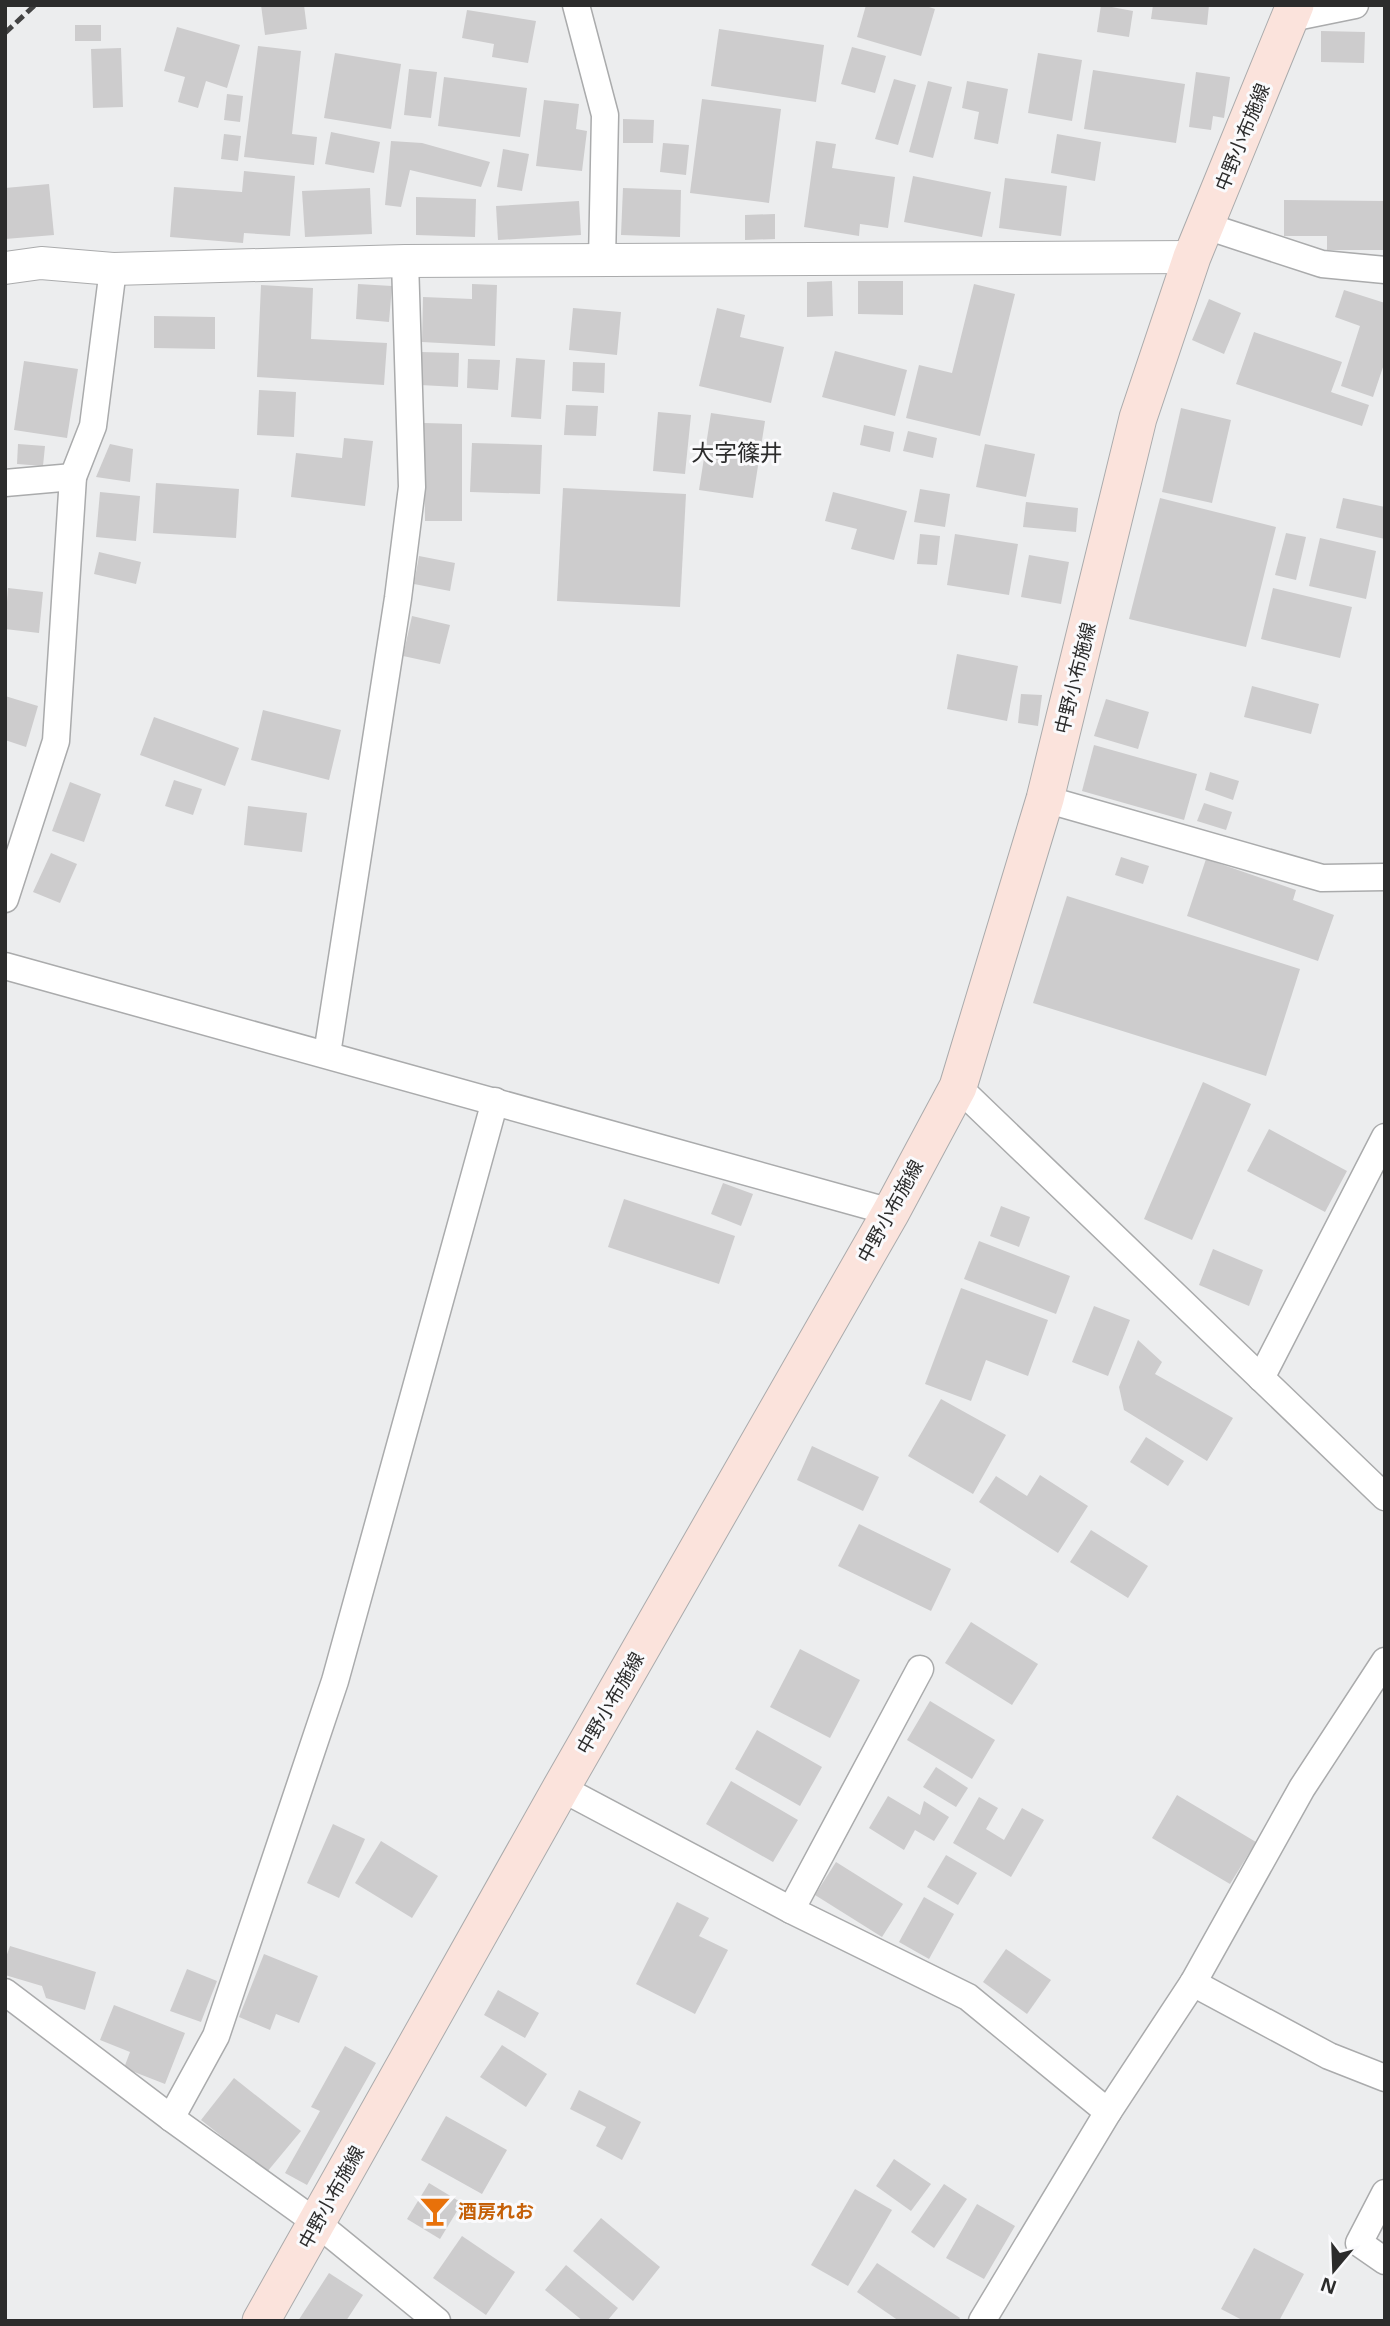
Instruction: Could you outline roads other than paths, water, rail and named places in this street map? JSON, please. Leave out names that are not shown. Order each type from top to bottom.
[{"type":"main road","name":"中野小布施線","points":[[261,2321],[561,1788],[891,1212],[958,1087],[1045,799],[1138,418],[1199,242],[1293,12]]},
{"type":"street","points":[[576,5],[606,115],[602,261]]},
{"type":"street","points":[[1293,12],[1355,5]]},
{"type":"street","points":[[5,268],[41,263],[113,269],[405,261],[602,261],[1199,242],[1322,264],[1385,270]]},
{"type":"street","points":[[327,1054],[398,598],[412,487],[405,261]]},
{"type":"street","points":[[5,899],[55,741],[73,477],[93,426],[113,269]]},
{"type":"street","points":[[5,483],[73,477]]},
{"type":"street","points":[[1045,799],[1322,878],[1385,877]]},
{"type":"street","points":[[5,966],[891,1212]]},
{"type":"street","points":[[958,1087],[1385,1497]]},
{"type":"street","points":[[171,2118],[216,2036],[335,1681],[495,1101]]},
{"type":"street","points":[[1261,1378],[1385,1137]]},
{"type":"street","points":[[982,2321],[1108,2112],[1193,1983],[1302,1788],[1385,1661]]},
{"type":"street","points":[[791,1910],[920,1669]]},
{"type":"street","points":[[561,1788],[791,1910],[968,1997],[1108,2112]]},
{"type":"street","points":[[1193,1983],[1328,2056],[1385,2078]]},
{"type":"street","points":[[5,1992],[317,2224],[438,2321]]},
{"type":"street","points":[[1385,2193],[1359,2243],[1385,2261]]},
{"type":"railway","points":[[5,33],[35,5]]},
{"type":"place","name":"酒房れお","points":[[435,2211]]},
{"type":"district","name":"大字篠井","points":[[737,453]]}]
